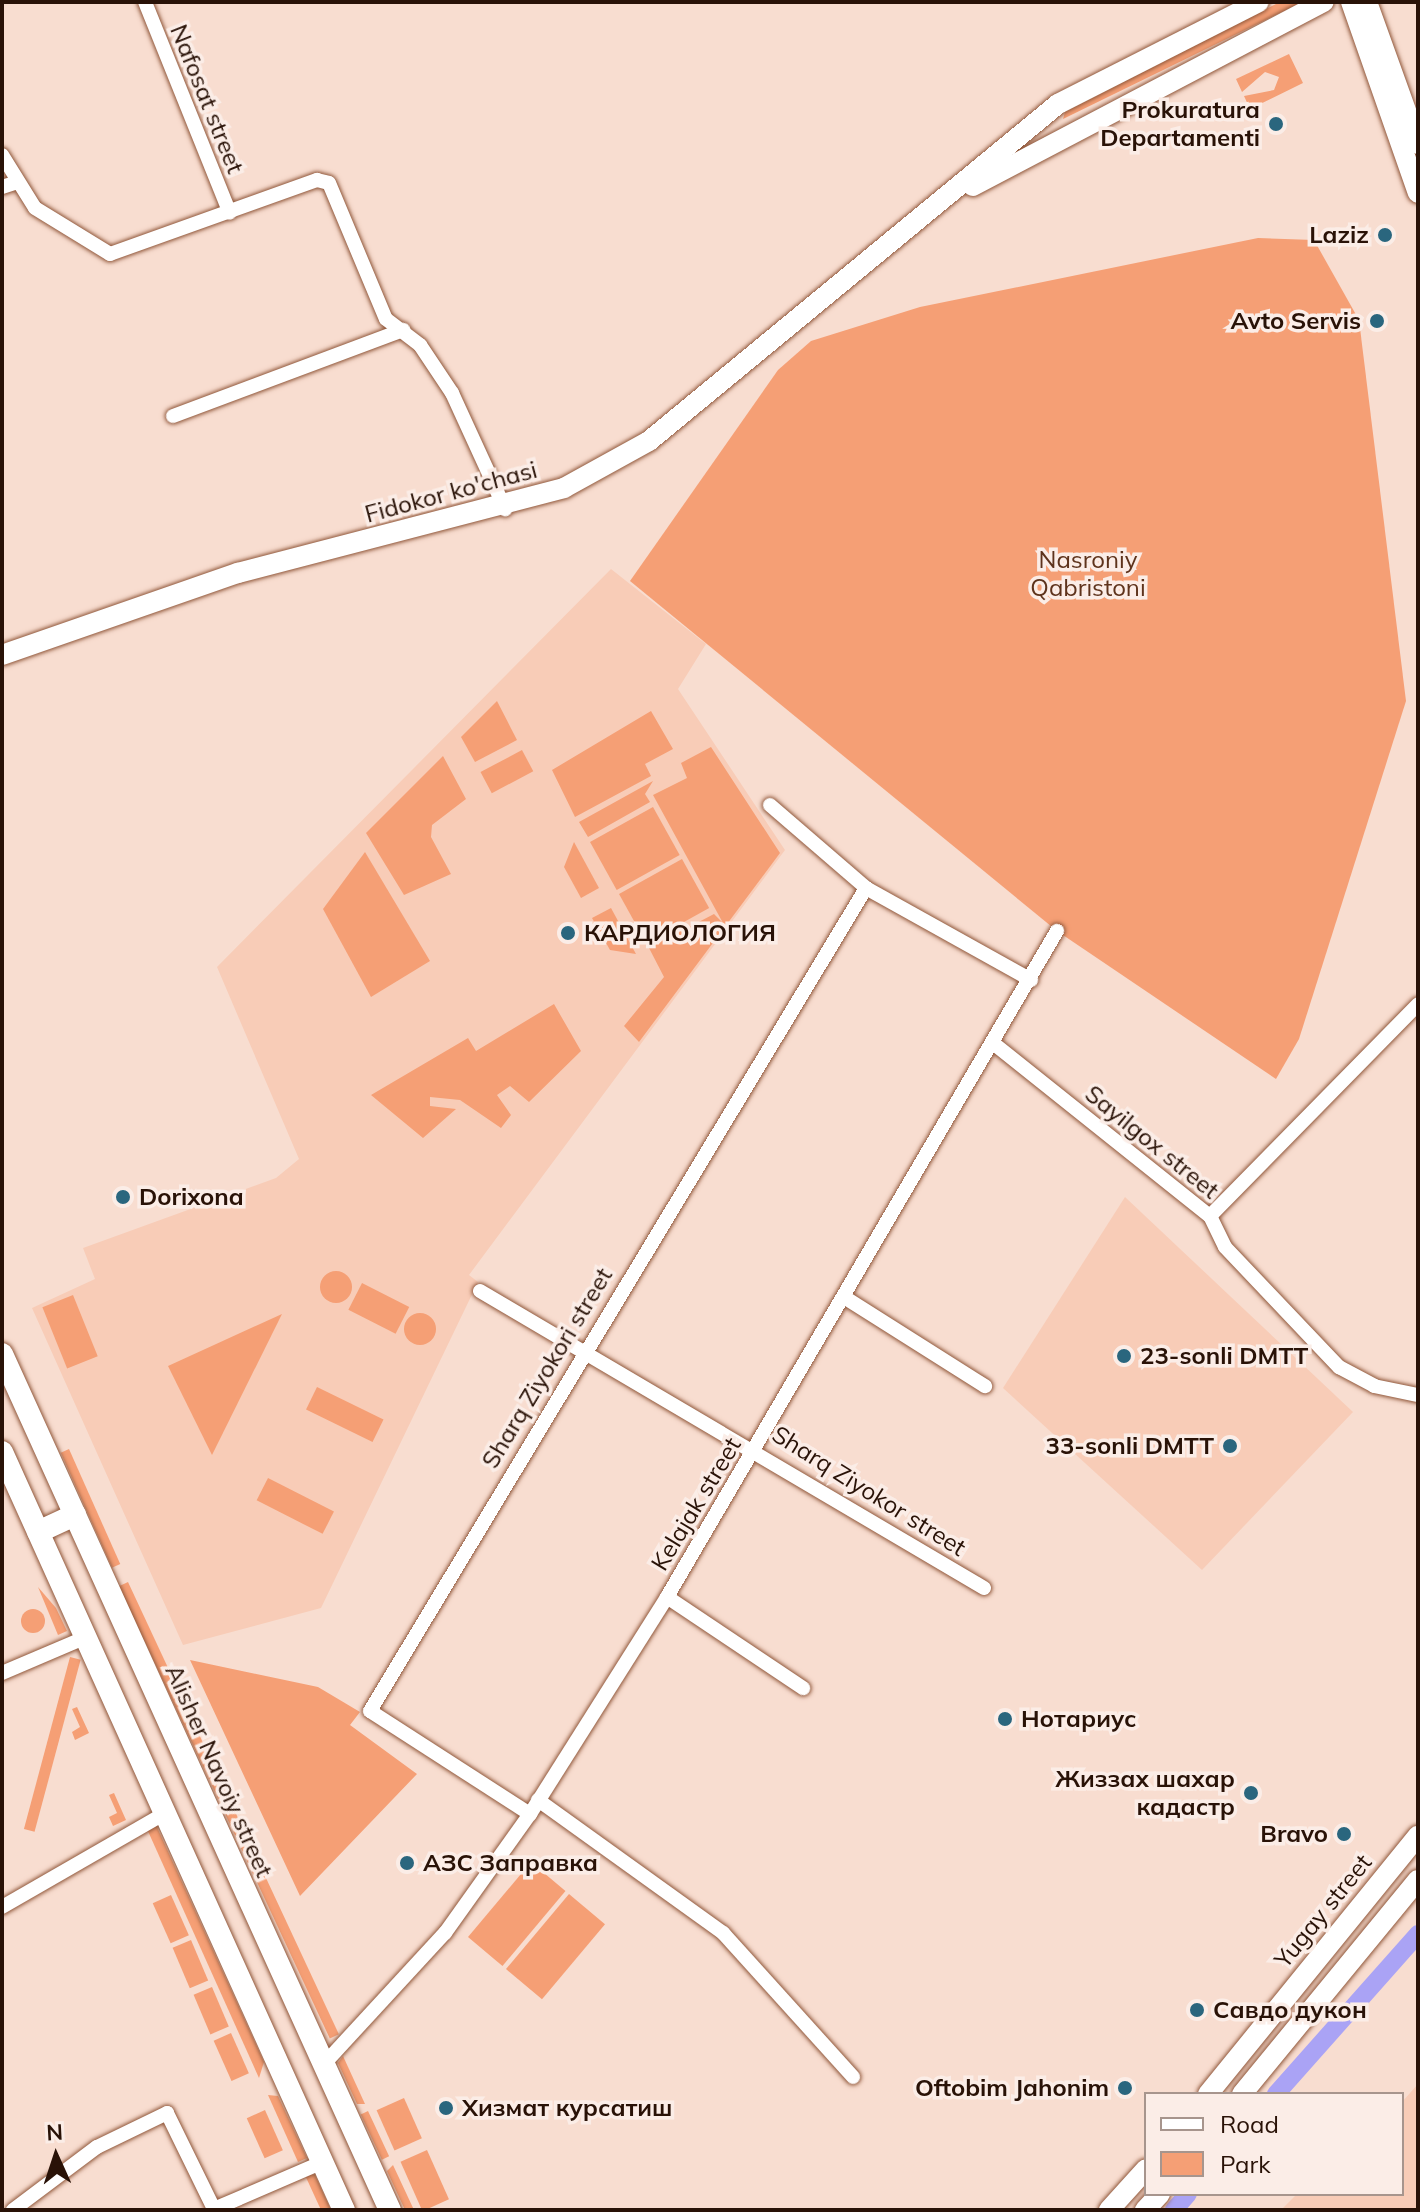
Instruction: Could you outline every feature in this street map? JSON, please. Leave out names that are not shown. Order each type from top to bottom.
[{"type":"main road","name":"Alisher Navoiy street","points":[[2,1354],[390,2210]]},
{"type":"main road","points":[[2,1452],[344,2210]]},
{"type":"main road","points":[[38,1532],[75,1515]]},
{"type":"street","name":"Nafosat street","points":[[145,2],[230,213]]},
{"type":"street","name":"Fidokor ko'chasi","points":[[2,655],[238,573],[505,509],[564,488],[649,441],[1058,104],[1259,2]]},
{"type":"street","name":"Fidokor ko'chasi","points":[[931,209],[1324,2]]},
{"type":"street","points":[[1351,2],[1418,193]]},
{"type":"street","points":[[1367,2],[1418,144]]},
{"type":"street","points":[[2,155],[35,208],[110,254],[317,180],[338,195],[386,319],[403,330],[452,393],[505,509]]},
{"type":"street","points":[[2,187],[17,182]]},
{"type":"street","points":[[173,416],[403,330]]},
{"type":"street","points":[[770,805],[866,888],[1031,980]]},
{"type":"street","name":"Sharq Ziyokori street","points":[[530,1814],[370,1711],[582,1349],[866,888]]},
{"type":"street","name":"Kelajak street","points":[[323,2065],[445,1933],[530,1814],[667,1597],[1057,931]]},
{"type":"street","points":[[1210,1216],[1418,1004]]},
{"type":"street","name":"Sayilgox street","points":[[993,1043],[1210,1216],[1225,1247],[1339,1367],[1374,1386],[1418,1395]]},
{"type":"street","name":"Sharq Ziyokor street","points":[[480,1291],[755,1447],[984,1588]]},
{"type":"street","points":[[844,1297],[985,1386]]},
{"type":"street","points":[[667,1597],[803,1688]]},
{"type":"street","points":[[2,1673],[84,1638]]},
{"type":"street","points":[[538,1800],[723,1933],[853,2077]]},
{"type":"street","points":[[2,1907],[164,1814]]},
{"type":"street","name":"Yugay street","points":[[1210,2092],[1418,1836]]},
{"type":"street","points":[[1244,2092],[1418,1880]]},
{"type":"street","points":[[13,2210],[97,2147],[167,2113],[213,2210],[323,2162]]},
{"type":"street","points":[[1109,2210],[1144,2171]]},
{"type":"shaded area","points":[[611,569],[706,644],[678,689],[785,850],[469,1275],[478,1282],[321,1608],[183,1645],[32,1308],[95,1279],[83,1248],[276,1178],[299,1159],[217,967]]},
{"type":"shaded area","points":[[1125,1197],[1353,1412],[1202,1570],[1003,1388]]},
{"type":"shaded area","points":[[1418,2084],[1418,2210],[1281,2210],[1295,2196],[1404,2196],[1404,2100]]},
{"type":"green space","points":[[1280,2],[1302,2],[1063,119],[1065,112]]},
{"type":"green space","points":[[1289,54],[1303,83],[1250,109],[1244,96],[1274,90],[1279,77],[1265,72],[1242,92],[1236,79]]},
{"type":"green space","name":"Nasroniy Qabristoni","points":[[1258,238],[1314,240],[1359,320],[1406,701],[1299,1039],[1276,1079],[1057,931],[630,581],[778,370],[811,341],[920,307]]},
{"type":"green space","points":[[497,701],[517,740],[475,762],[461,737]]},
{"type":"green space","points":[[651,711],[673,749],[645,764],[651,776],[575,817],[552,770]]},
{"type":"green space","points":[[711,747],[780,853],[639,1042],[624,1026],[664,977],[649,948],[714,914],[723,923],[653,795],[687,778],[681,763]]},
{"type":"green space","points":[[522,750],[533,771],[492,793],[481,772]]},
{"type":"green space","points":[[443,756],[466,799],[432,825],[431,837],[451,874],[404,895],[366,833]]},
{"type":"green space","points":[[653,781],[645,794],[650,802],[588,837],[579,822]]},
{"type":"green space","points":[[653,807],[680,855],[617,890],[590,842]]},
{"type":"green space","points":[[574,842],[599,888],[581,898],[564,867]]},
{"type":"green space","points":[[365,852],[430,961],[371,997],[323,909]]},
{"type":"green space","points":[[682,859],[709,908],[646,943],[619,894]]},
{"type":"green space","points":[[611,908],[636,954],[610,950],[592,918]]},
{"type":"green space","points":[[554,1004],[581,1051],[529,1102],[510,1086],[497,1095],[511,1115],[501,1128],[460,1100],[430,1097],[430,1106],[456,1109],[423,1138],[371,1095],[468,1038],[476,1051]]},
{"type":"green space","points":[[336,1271],[347,1276],[352,1287],[347,1298],[336,1303],[325,1298],[320,1287],[325,1276]]},
{"type":"green space","points":[[362,1283],[409,1307],[396,1334],[348,1310]]},
{"type":"green space","points":[[73,1295],[98,1356],[67,1369],[42,1307]]},
{"type":"green space","points":[[420,1313],[431,1318],[436,1329],[431,1340],[420,1345],[409,1340],[404,1329],[409,1318]]},
{"type":"green space","points":[[282,1314],[212,1455],[168,1366]]},
{"type":"green space","points":[[317,1387],[384,1419],[373,1442],[306,1409]]},
{"type":"green space","points":[[69,1449],[120,1564],[112,1568],[61,1453]]},
{"type":"green space","points":[[268,1478],[334,1512],[323,1534],[257,1500]]},
{"type":"green space","points":[[128,1582],[339,2034],[330,2038],[119,1586]]},
{"type":"green space","points":[[38,1587],[56,1608],[67,1631],[58,1635]]},
{"type":"green space","points":[[33,1609],[44,1616],[45,1621],[38,1632],[33,1633],[22,1626],[21,1621],[28,1610]]},
{"type":"green space","points":[[70,1657],[81,1660],[35,1832],[24,1829]]},
{"type":"green space","points":[[190,1660],[318,1687],[360,1712],[350,1725],[417,1774],[300,1896]]},
{"type":"green space","points":[[77,1707],[89,1733],[75,1740],[72,1732],[80,1727],[72,1709]]},
{"type":"green space","points":[[114,1793],[126,1820],[113,1826],[109,1817],[117,1813],[109,1795]]},
{"type":"green space","points":[[156,1825],[264,2062],[259,2078],[147,1829]]},
{"type":"green space","points":[[531,1862],[565,1891],[502,1966],[468,1937]]},
{"type":"green space","points":[[569,1894],[605,1924],[542,1999],[506,1969]]},
{"type":"green space","points":[[171,1895],[189,1935],[171,1943],[153,1903]]},
{"type":"green space","points":[[191,1940],[208,1981],[190,1988],[173,1948]]},
{"type":"green space","points":[[212,1987],[229,2027],[210,2034],[194,1995]]},
{"type":"green space","points":[[231,2033],[249,2073],[232,2081],[214,2041]]},
{"type":"green space","points":[[343,2056],[365,2104],[357,2104],[338,2063]]},
{"type":"green space","points":[[268,2095],[278,2096],[307,2158],[298,2162]]},
{"type":"green space","points":[[404,2098],[422,2138],[394,2150],[377,2110]]},
{"type":"green space","points":[[265,2110],[283,2150],[265,2158],[247,2118]]},
{"type":"green space","points":[[368,2111],[389,2156],[382,2160],[361,2114]]},
{"type":"green space","points":[[427,2150],[449,2199],[422,2210],[401,2162]]},
{"type":"green space","points":[[393,2165],[414,2210],[405,2210],[387,2171]]},
{"type":"green space","points":[[304,2173],[315,2175],[331,2210],[321,2210]]},
{"type":"waterway","points":[[1278,2092],[1418,1934]]},
{"type":"waterway","points":[[1174,2210],[1186,2196]]},
{"type":"place","name":"Prokuratura Departamenti","points":[[1276,124]]},
{"type":"place","name":"Laziz","points":[[1385,235]]},
{"type":"place","name":"Avto Servis","points":[[1377,321]]},
{"type":"place","name":"КАРДИОЛОГИЯ","points":[[568,933]]},
{"type":"place","name":"Dorixona","points":[[123,1197]]},
{"type":"place","name":"23-sonli DMTT","points":[[1124,1356]]},
{"type":"place","name":"33-sonli DMTT","points":[[1230,1446]]},
{"type":"place","name":"Нотариус","points":[[1005,1719]]},
{"type":"place","name":"Жиззах шахар кадастр","points":[[1251,1793]]},
{"type":"place","name":"Bravo","points":[[1344,1834]]},
{"type":"place","name":"АЗС Заправка","points":[[407,1863]]},
{"type":"place","name":"Cавдо дукон","points":[[1197,2010]]},
{"type":"place","name":"Oftobim Jahonim","points":[[1125,2088]]},
{"type":"place","name":"Хизмат курсатиш","points":[[446,2108]]}]
